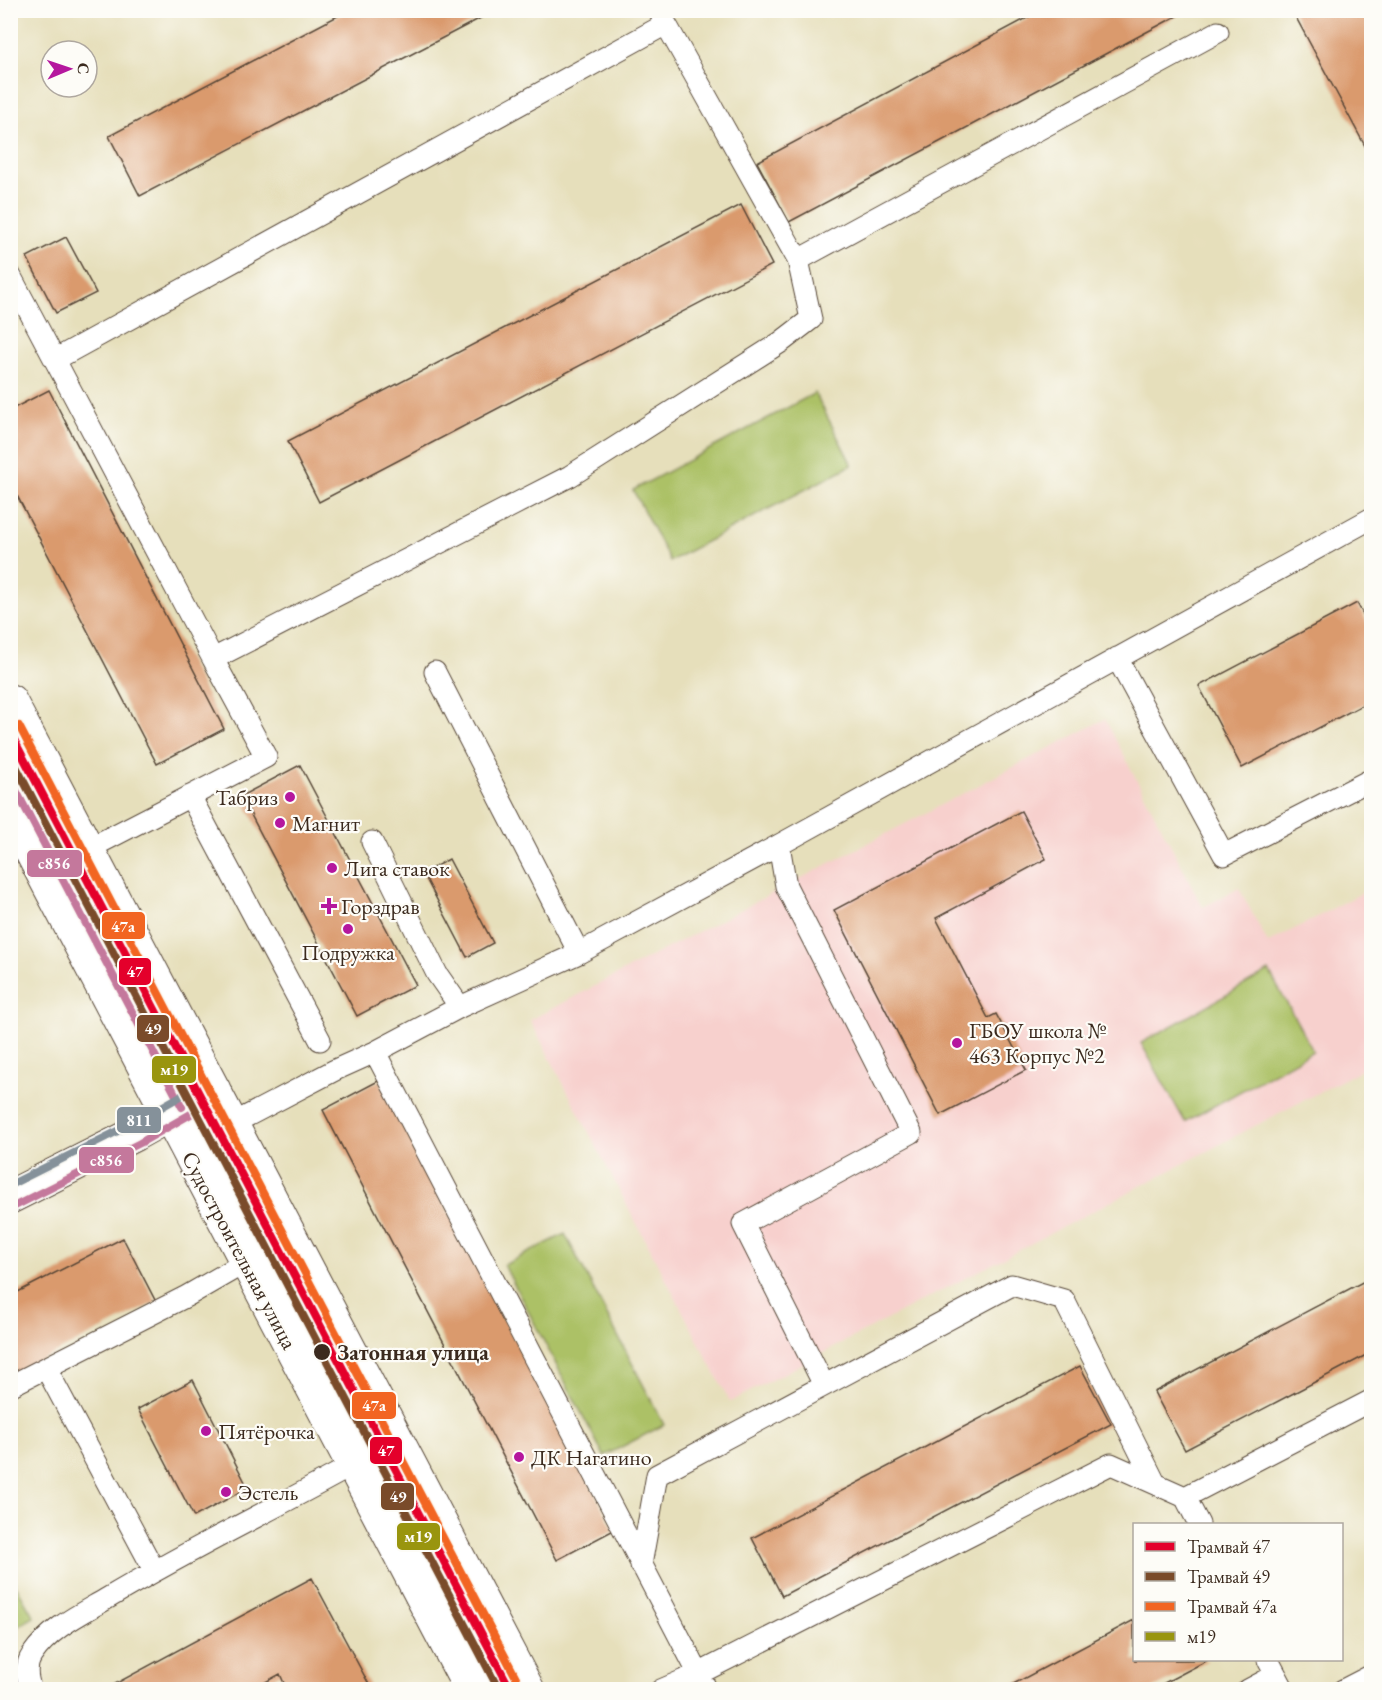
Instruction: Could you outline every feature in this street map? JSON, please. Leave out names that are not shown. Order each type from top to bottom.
[{"type":"street","name":"Судостроительная улица","points":[[10,701],[88,849],[192,1102],[246,1262],[471,1689]]},
{"type":"street","name":"Судостроительная улица","points":[[10,811],[192,1102],[232,1124],[528,1689]]},
{"type":"street","points":[[10,1197],[135,1134],[192,1102]]},
{"type":"lane","points":[[56,359],[663,17],[798,260],[811,319],[781,342],[570,476],[213,659]]},
{"type":"lane","points":[[798,260],[1218,32]]},
{"type":"lane","points":[[13,286],[56,359],[266,758],[88,849]]},
{"type":"lane","points":[[232,1124],[460,1007],[579,953],[1117,658],[1369,525]]},
{"type":"lane","points":[[1117,658],[1224,855],[1371,779]]},
{"type":"lane","points":[[435,672],[579,953]]},
{"type":"lane","points":[[10,755],[499,1689]]},
{"type":"lane","points":[[190,796],[320,1040]]},
{"type":"lane","points":[[372,842],[437,974],[460,1007]]},
{"type":"lane","points":[[779,845],[786,886],[911,1133],[743,1224],[824,1385]]},
{"type":"lane","points":[[375,1052],[702,1682]]},
{"type":"lane","points":[[10,1386],[187,1296],[246,1262]]},
{"type":"lane","points":[[641,1565],[657,1475],[1012,1285],[1064,1300],[1155,1484]]},
{"type":"lane","points":[[45,1368],[154,1570]]},
{"type":"lane","points":[[1185,1497],[1371,1400]]},
{"type":"lane","points":[[661,1689],[702,1682],[1111,1464],[1185,1497],[1198,1523]]},
{"type":"lane","points":[[31,1689],[27,1677],[30,1657],[50,1633],[154,1570],[353,1465]]},
{"type":"lane","points":[[1248,1689],[1276,1675]]},
{"type":"lane","points":[[1343,1689],[1371,1675]]},
{"type":"shaded area","name":"ГБОУ школа № 463 Корпус №2","points":[[1105,719],[1203,907],[1239,888],[1268,943],[1371,888],[1371,1065],[730,1402],[530,1020]]},
{"type":"green space","points":[[815,393],[852,465],[670,561],[633,490]]},
{"type":"green space","points":[[1269,971],[1313,1051],[1185,1122],[1141,1043]]},
{"type":"green space","points":[[565,1234],[664,1425],[604,1456],[504,1265]]},
{"type":"green space","points":[[10,1575],[34,1617],[11,1630],[10,1630]]},
{"type":"building","points":[[349,10],[496,10],[140,196],[109,136]]},
{"type":"building","points":[[1042,10],[1188,10],[789,222],[757,162]]},
{"type":"building","points":[[1292,10],[1365,10],[1372,23],[1372,159]]},
{"type":"building","points":[[741,205],[772,265],[319,502],[288,441]]},
{"type":"building","points":[[66,237],[96,293],[56,313],[27,257]]},
{"type":"building","points":[[49,390],[224,729],[157,764],[10,482],[10,410]]},
{"type":"building","points":[[1357,603],[1372,631],[1372,700],[1242,768],[1199,686]]},
{"type":"building","points":[[300,765],[416,985],[357,1016],[241,796]]},
{"type":"building","points":[[1021,811],[1046,859],[936,918],[988,1018],[996,1014],[1026,1070],[940,1115],[834,910]]},
{"type":"building","points":[[449,859],[493,943],[467,957],[423,873]]},
{"type":"building","points":[[380,1080],[614,1530],[557,1560],[323,1110]]},
{"type":"building","points":[[123,1238],[156,1302],[10,1376],[10,1296]]},
{"type":"building","points":[[1372,1277],[1372,1352],[1185,1450],[1154,1392]]},
{"type":"building","points":[[1080,1366],[1111,1424],[782,1596],[752,1538]]},
{"type":"building","points":[[193,1380],[248,1488],[194,1517],[138,1409]]},
{"type":"building","points":[[312,1578],[372,1690],[287,1690],[280,1674],[251,1690],[115,1690],[113,1685]]},
{"type":"building","points":[[1133,1621],[1133,1661],[1206,1661],[1151,1690],[1002,1690]]},
{"type":"tram line","name":"47а","points":[[19,726],[520,1685]]},
{"type":"tram line","name":"47","points":[[10,732],[511,1690]]},
{"type":"tram line","name":"49","points":[[10,755],[499,1690]]},
{"type":"transit line","name":"811","points":[[19,750],[200,1097]]},
{"type":"transit line","name":"м19","points":[[10,756],[499,1690]]},
{"type":"transit line","name":"с856","points":[[10,779],[182,1107]]},
{"type":"transit line","name":"811","points":[[10,1185],[130,1125],[186,1093]]},
{"type":"transit line","name":"с856","points":[[15,1206],[140,1143],[196,1111]]},
{"type":"place","name":"Табриз","points":[[290,797]]},
{"type":"place","name":"Магнит","points":[[280,823]]},
{"type":"place","name":"Лига ставок","points":[[332,868]]},
{"type":"place","name":"Горздрав","points":[[329,906]]},
{"type":"place","name":"Подружка","points":[[348,929]]},
{"type":"place","name":"ГБОУ школа № 463 Корпус №2","points":[[957,1043]]},
{"type":"place","name":"Затонная улица","points":[[322,1352]]},
{"type":"place","name":"Пятёрочка","points":[[206,1431]]},
{"type":"place","name":"ДК Нагатино","points":[[519,1457]]},
{"type":"place","name":"Эстель","points":[[226,1492]]}]
